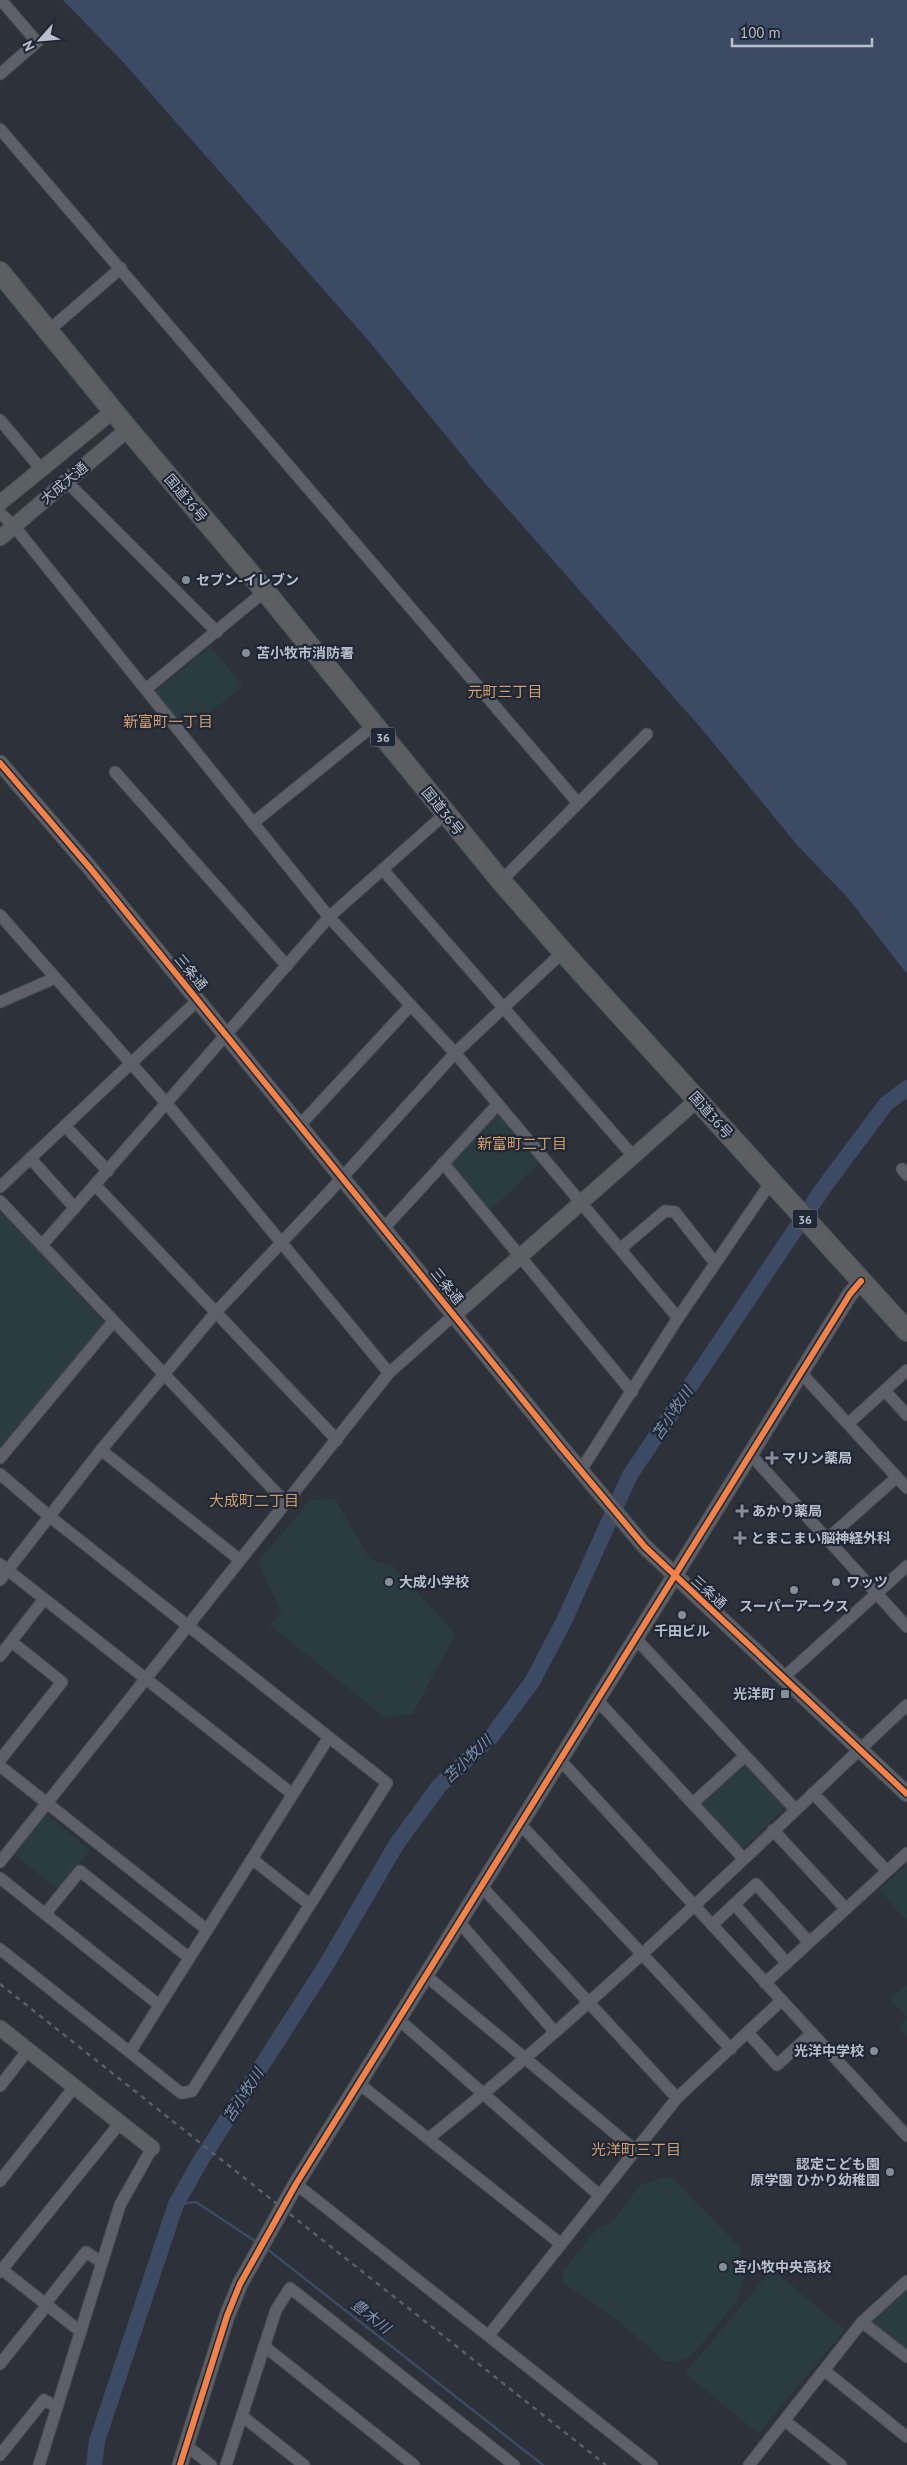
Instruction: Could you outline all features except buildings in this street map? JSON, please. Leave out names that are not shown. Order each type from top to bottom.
[{"type":"highway","name":"国道36号","points":[[0,272],[113,411],[265,591],[501,881],[830,1248],[907,1330]]},
{"type":"street","points":[[0,74],[38,42],[1,0]]},
{"type":"street","points":[[0,129],[122,268],[578,803]]},
{"type":"street","points":[[48,331],[122,268]]},
{"type":"street","name":"大成大通","points":[[0,503],[113,411]]},
{"type":"street","points":[[0,420],[41,469]]},
{"type":"street","name":"大成大通","points":[[0,538],[128,429]]},
{"type":"street","points":[[66,481],[217,632]]},
{"type":"street","points":[[0,513],[14,526],[329,917],[454,1053],[678,1318]]},
{"type":"street","points":[[146,689],[265,591]]},
{"type":"street","points":[[253,823],[374,725]]},
{"type":"street","points":[[501,881],[647,734]]},
{"type":"street","name":"三条通","points":[[0,763],[68,840],[645,1547],[674,1577],[907,1794]]},
{"type":"street","points":[[115,772],[287,966]]},
{"type":"street","points":[[42,1246],[329,917],[446,814]]},
{"type":"street","points":[[382,870],[634,1158]]},
{"type":"street","points":[[0,914],[167,1104],[390,1373]]},
{"type":"street","points":[[0,1580],[4,1567],[49,1516],[163,1373],[216,1312],[343,1177],[454,1053],[563,952]]},
{"type":"street","points":[[0,1002],[55,978]]},
{"type":"street","points":[[0,1187],[198,1000]]},
{"type":"street","points":[[300,1125],[411,1005]]},
{"type":"street","points":[[0,1862],[390,1373],[697,1100]]},
{"type":"street","points":[[384,1228],[498,1104]]},
{"type":"street","points":[[65,1126],[108,1171]]},
{"type":"street","points":[[30,1158],[75,1208]]},
{"type":"street","points":[[443,1163],[519,1258],[632,1392]]},
{"type":"street","points":[[96,1184],[337,1440]]},
{"type":"street","points":[[581,1470],[678,1318],[716,1263],[775,1186]]},
{"type":"street","points":[[0,1201],[286,1503]]},
{"type":"street","points":[[620,1249],[665,1211],[670,1210],[675,1212],[716,1263]]},
{"type":"street","points":[[180,2465],[227,2316],[240,2284],[296,2184],[860,1281]]},
{"type":"street","points":[[0,1458],[114,1322]]},
{"type":"street","points":[[849,1423],[907,1370]]},
{"type":"street","points":[[801,1373],[907,1488]]},
{"type":"street","points":[[885,1391],[907,1415]]},
{"type":"street","points":[[101,1450],[240,1560]]},
{"type":"street","points":[[751,1455],[907,1627]]},
{"type":"street","points":[[0,1474],[49,1516],[387,1783],[192,2090],[181,2093],[0,1949]]},
{"type":"street","points":[[827,1539],[897,1477]]},
{"type":"street","points":[[783,1678],[907,1566]]},
{"type":"street","points":[[4,1567],[291,1793]]},
{"type":"street","points":[[0,1656],[44,1600]]},
{"type":"street","points":[[636,1640],[795,1809]]},
{"type":"street","points":[[0,1760],[62,1682],[12,1642]]},
{"type":"street","points":[[598,1701],[694,1802],[743,1858]]},
{"type":"street","points":[[429,2138],[484,2094],[589,2002],[907,1705]]},
{"type":"street","points":[[130,2052],[188,1957],[252,1859],[291,1793],[328,1737]]},
{"type":"street","points":[[694,1802],[745,1756]]},
{"type":"street","points":[[561,1761],[907,2136]]},
{"type":"street","points":[[0,1766],[206,1930]]},
{"type":"street","points":[[813,1793],[887,1871]]},
{"type":"street","points":[[520,1824],[731,2049]]},
{"type":"street","points":[[773,1830],[846,1909]]},
{"type":"street","points":[[765,1983],[907,1853]]},
{"type":"street","points":[[252,1859],[309,1904]]},
{"type":"street","points":[[45,1914],[80,1871],[188,1957]]},
{"type":"street","points":[[0,1878],[159,2005]]},
{"type":"street","points":[[712,1925],[756,1884],[809,1942]]},
{"type":"street","points":[[482,1887],[677,2098]]},
{"type":"street","points":[[734,1904],[787,1963]]},
{"type":"street","points":[[459,1922],[555,2032]]},
{"type":"street","points":[[425,1975],[635,2150]]},
{"type":"street","points":[[489,2335],[677,2098],[782,2000]]},
{"type":"street","points":[[398,2019],[599,2195]]},
{"type":"street","points":[[0,2028],[152,2148],[124,2194],[101,2262],[39,2465]]},
{"type":"street","points":[[748,2033],[777,2065],[812,2033]]},
{"type":"street","points":[[0,2086],[28,2050]]},
{"type":"street","points":[[358,2083],[561,2244]]},
{"type":"street","points":[[0,2181],[75,2086]]},
{"type":"street","points":[[81,2332],[1,2270],[120,2123]]},
{"type":"street","points":[[296,2184],[652,2465]]},
{"type":"street","points":[[0,2364],[86,2252],[101,2262]]},
{"type":"street","points":[[749,2465],[862,2322],[907,2281]]},
{"type":"street","points":[[226,2465],[276,2310],[290,2288],[514,2465]]},
{"type":"street","points":[[862,2322],[907,2357]]},
{"type":"street","points":[[264,2346],[414,2465]]},
{"type":"street","points":[[825,2371],[907,2437]]},
{"type":"street","points":[[0,2455],[44,2400],[57,2407]]},
{"type":"street","points":[[242,2416],[304,2465]]},
{"type":"street","points":[[785,2421],[841,2465]]},
{"type":"street","points":[[186,2445],[211,2465]]},
{"type":"shaded area","points":[[211,646],[243,686],[186,731],[154,692]]},
{"type":"shaded area","points":[[494,1113],[500,1113],[537,1158],[538,1165],[490,1210],[486,1210],[451,1167],[451,1163]]},
{"type":"shaded area","points":[[0,1209],[106,1324],[0,1449]]},
{"type":"shaded area","points":[[335,1499],[370,1559],[393,1566],[456,1634],[412,1714],[384,1717],[270,1625],[281,1612],[258,1562],[310,1500]]},
{"type":"shaded area","points":[[745,1761],[784,1804],[783,1810],[744,1848],[741,1848],[700,1802]]},
{"type":"shaded area","points":[[46,1814],[90,1850],[58,1890],[14,1854]]},
{"type":"shaded area","points":[[907,1864],[907,1921],[879,1890]]},
{"type":"shaded area","points":[[907,1984],[907,2018],[890,1999]]},
{"type":"shaded area","points":[[907,2018],[907,2037],[898,2027]]},
{"type":"shaded area","points":[[671,2176],[739,2247],[746,2271],[738,2298],[720,2323],[689,2357],[676,2362],[664,2361],[621,2323],[562,2282],[563,2271],[597,2228],[611,2223],[641,2184]]},
{"type":"shaded area","points":[[772,2269],[845,2330],[758,2434],[685,2373]]},
{"type":"shaded area","points":[[907,2289],[907,2350],[873,2325],[873,2319]]},
{"type":"water","points":[[63,0],[907,0],[907,974],[847,897],[798,846],[700,727],[483,481],[367,339],[123,62]]},
{"type":"waterway","name":"苫小牧川","points":[[94,2465],[97,2441],[176,2204],[201,2160],[325,1967],[396,1845],[439,1786],[492,1736],[532,1682],[564,1621],[630,1475],[824,1187],[886,1104],[907,1088]]},
{"type":"waterway","name":"豊木川","points":[[176,2204],[196,2202],[258,2243]]},
{"type":"waterway","name":"豊木川","points":[[267,2249],[543,2465]]},
{"type":"railway","points":[[0,1984],[606,2465]]},
{"type":"cycle path","points":[[0,763],[90,868],[561,1447],[645,1547],[907,1794]]},
{"type":"cycle path","points":[[180,2465],[227,2316],[240,2284],[296,2184],[850,1294],[861,1281]]},
{"type":"place","name":"セブン-イレブン","points":[[186,580]]},
{"type":"place","name":"苫小牧市消防署","points":[[246,653]]},
{"type":"place","name":"マリン薬局","points":[[772,1458]]},
{"type":"place","name":"あかり薬局","points":[[742,1511]]},
{"type":"place","name":"とまこまい脳神経外科","points":[[740,1538]]},
{"type":"place","name":"大成小学校","points":[[389,1582]]},
{"type":"place","name":"ワッツ","points":[[836,1582]]},
{"type":"place","name":"スーパーアークス","points":[[794,1590]]},
{"type":"place","name":"千田ビル","points":[[682,1615]]},
{"type":"place","name":"光洋町","points":[[785,1694]]},
{"type":"place","name":"光洋中学校","points":[[874,2051]]},
{"type":"place","name":"認定こども園 原学園 ひかり幼稚園","points":[[890,2172]]},
{"type":"place","name":"苫小牧中央高校","points":[[723,2267]]},
{"type":"district","name":"元町三丁目","points":[[505,691]]},
{"type":"district","name":"新富町一丁目","points":[[168,721]]},
{"type":"district","name":"新富町二丁目","points":[[522,1143]]},
{"type":"district","name":"大成町二丁目","points":[[254,1500]]},
{"type":"district","name":"光洋町三丁目","points":[[636,2149]]}]
